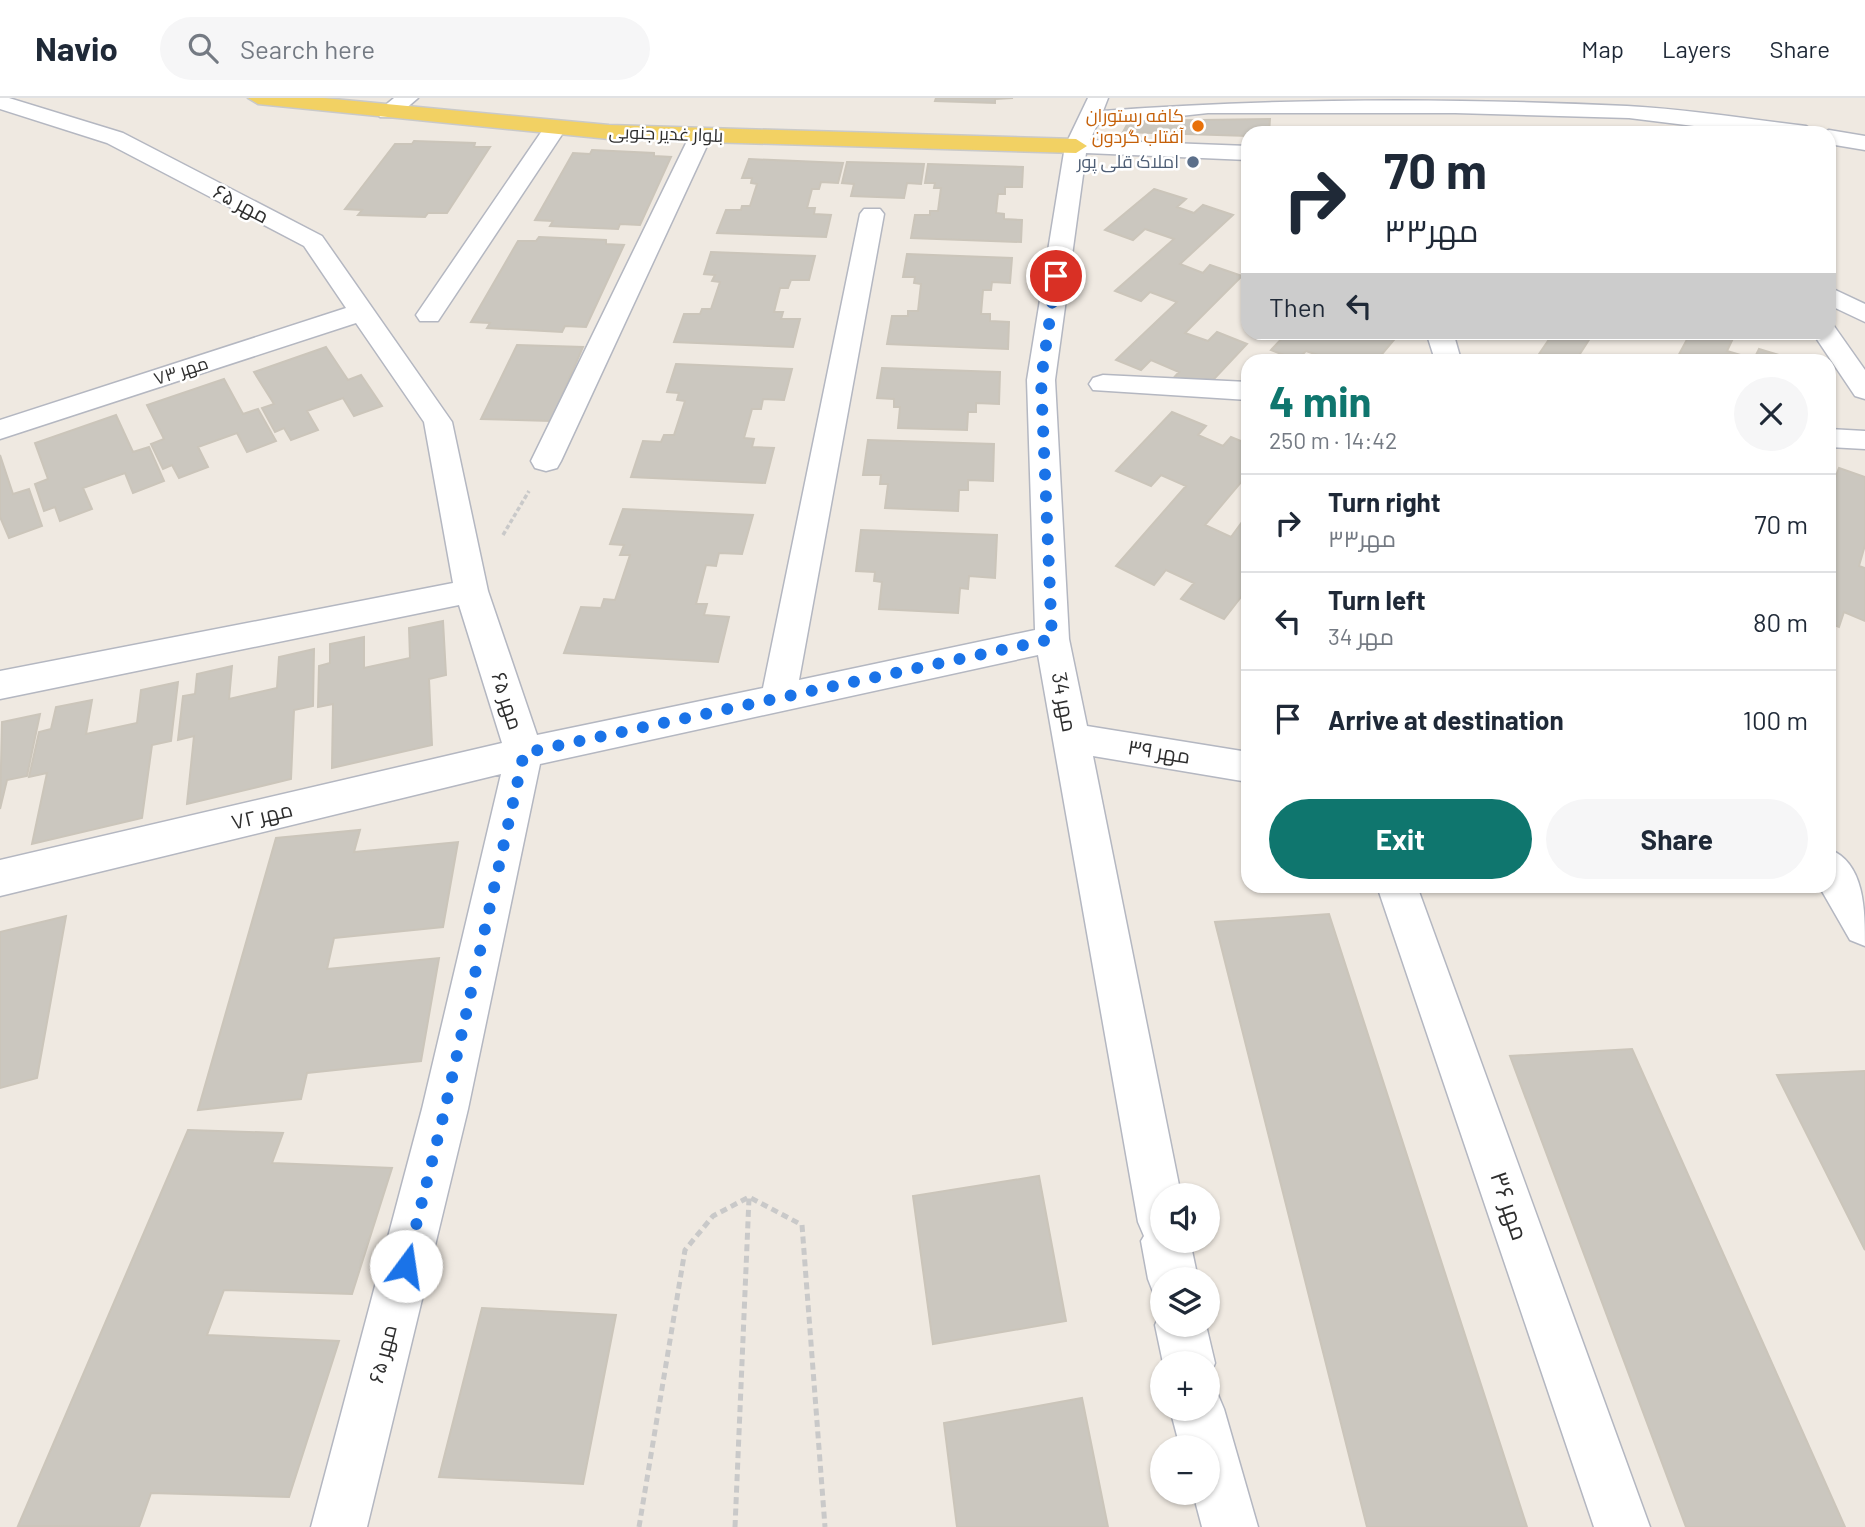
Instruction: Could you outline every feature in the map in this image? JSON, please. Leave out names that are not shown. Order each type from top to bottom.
[{"type":"main road","name":"بلوار غدیر جنوبی","points":[[258,98],[556,127],[1081,121]]},
{"type":"main road","points":[[451,98],[534,104]]},
{"type":"main road","name":"بلوار غدیر جنوبی","points":[[704,124],[843,118]]},
{"type":"street","points":[[388,112],[408,98]]},
{"type":"street","name":"مهر ۶۵","points":[[0,102],[115,138],[313,241],[438,422],[471,591],[524,753],[445,1109],[339,1527]]},
{"type":"street","points":[[1081,121],[1208,107],[1510,103],[1634,105],[1738,116],[1778,126]]},
{"type":"street","points":[[1081,121],[1241,152]]},
{"type":"street","name":"مهر 34","points":[[1081,121],[1041,380],[1052,639],[1155,1183]]},
{"type":"street","points":[[546,461],[704,124]]},
{"type":"street","points":[[429,315],[556,127]]},
{"type":"street","points":[[1836,138],[1865,143]]},
{"type":"street","points":[[778,699],[872,214]]},
{"type":"street","points":[[1836,299],[1865,314]]},
{"type":"street","name":"مهر ۷۳","points":[[0,430],[362,313]]},
{"type":"street","points":[[1831,340],[1865,390]]},
{"type":"street","points":[[1103,384],[1241,391]]},
{"type":"street","points":[[1836,438],[1865,440]]},
{"type":"street","points":[[0,685],[471,591]]},
{"type":"street","name":"مهر ۷۲","points":[[0,878],[524,753],[1052,639]]},
{"type":"street","name":"مهر ۳۹","points":[[1071,738],[1241,766]]},
{"type":"street","points":[[1836,866],[1865,870]]},
{"type":"street","points":[[1836,877],[1865,926]]},
{"type":"street","name":"مهر ۳۶","points":[[1399,893],[1622,1527]]},
{"type":"street","points":[[1220,1492],[1230,1527]]},
{"type":"path","points":[[471,591],[546,461]]},
{"type":"path","points":[[639,1527],[685,1250],[713,1216],[749,1197]]},
{"type":"path","points":[[735,1527],[749,1197]]},
{"type":"path","points":[[749,1197],[802,1225],[825,1527]]},
{"type":"building","points":[[936,98],[1013,98],[995,99],[995,103],[935,101]]},
{"type":"building","name":"کافه رستوران آفتاب گردون","points":[[1270,119],[1270,126],[1241,126],[1241,136],[1123,132],[1129,121]]},
{"type":"building","points":[[414,141],[475,143],[474,147],[490,147],[447,213],[428,213],[425,217],[358,215],[362,210],[345,209],[395,144],[412,144]]},
{"type":"building","points":[[592,150],[654,153],[654,156],[671,157],[640,225],[620,224],[618,229],[550,226],[553,221],[535,220],[573,153],[590,154]]},
{"type":"building","points":[[749,159],[843,163],[838,183],[821,182],[819,189],[812,189],[807,208],[815,208],[814,214],[831,215],[826,237],[717,233],[726,210],[741,210],[742,206],[750,206],[757,184],[751,183],[752,178],[742,178]]},
{"type":"building","points":[[847,162],[924,164],[921,184],[907,183],[904,198],[851,196],[854,184],[842,183]]},
{"type":"building","points":[[928,164],[1023,167],[1022,187],[1005,187],[1005,194],[998,194],[996,213],[1004,214],[1004,219],[1022,220],[1021,242],[911,238],[915,215],[930,215],[930,211],[938,211],[941,188],[934,188],[935,183],[925,183]]},
{"type":"building","points":[[1154,189],[1186,199],[1177,207],[1194,213],[1203,205],[1233,215],[1180,264],[1203,273],[1210,265],[1241,276],[1185,333],[1208,341],[1217,332],[1247,344],[1199,395],[1169,383],[1179,372],[1151,360],[1141,370],[1116,360],[1177,302],[1150,292],[1141,301],[1115,291],[1174,239],[1145,229],[1133,240],[1105,230]]},
{"type":"building","points":[[539,237],[606,240],[606,244],[624,245],[586,327],[565,326],[562,332],[487,328],[490,323],[471,322],[518,241],[536,241]]},
{"type":"building","points":[[711,252],[815,256],[809,280],[791,280],[788,288],[780,288],[774,312],[783,312],[781,319],[800,319],[793,347],[674,342],[684,314],[700,314],[702,309],[711,309],[720,282],[712,281],[715,275],[704,274]]},
{"type":"building","points":[[907,254],[1012,258],[1010,283],[992,282],[991,290],[983,290],[981,314],[990,314],[990,321],[1009,322],[1008,349],[887,344],[892,316],[908,316],[908,311],[918,311],[921,284],[914,283],[915,277],[903,277]]},
{"type":"building","points":[[1280,340],[1394,340],[1382,354],[1315,354],[1306,351],[1303,354],[1281,354],[1271,350]]},
{"type":"building","points":[[1549,340],[1589,340],[1580,354],[1539,354]]},
{"type":"building","points":[[1687,340],[1732,340],[1727,351],[1737,354],[1679,354]]},
{"type":"building","points":[[517,345],[583,347],[551,421],[481,419]]},
{"type":"building","points":[[326,347],[348,380],[361,375],[382,406],[354,416],[343,398],[307,411],[318,430],[291,440],[284,428],[275,432],[262,408],[274,404],[254,372]]},
{"type":"building","points":[[1759,349],[1775,354],[1756,354]]},
{"type":"building","points":[[676,364],[792,369],[784,400],[763,399],[761,409],[752,409],[744,438],[754,439],[752,447],[774,448],[765,483],[631,477],[643,441],[661,442],[664,435],[674,435],[685,401],[677,400],[679,393],[667,392]]},
{"type":"building","points":[[882,368],[1000,372],[999,404],[976,403],[976,412],[968,412],[967,430],[898,428],[900,407],[894,407],[894,399],[877,398]]},
{"type":"building","points":[[224,379],[243,414],[258,409],[276,441],[247,452],[237,433],[198,447],[208,467],[179,478],[172,465],[163,469],[151,444],[164,439],[147,405]]},
{"type":"building","points":[[1172,412],[1206,426],[1198,435],[1223,446],[1231,437],[1241,441],[1241,482],[1205,525],[1231,537],[1241,523],[1241,597],[1224,619],[1181,599],[1194,583],[1166,570],[1154,585],[1116,566],[1186,486],[1161,475],[1151,486],[1116,471]]},
{"type":"building","points":[[116,415],[133,452],[149,447],[164,481],[133,493],[125,473],[83,488],[92,509],[60,521],[55,507],[44,511],[35,484],[48,479],[35,443]]},
{"type":"building","points":[[868,440],[994,444],[993,481],[968,480],[968,490],[959,490],[958,511],[885,508],[888,484],[880,484],[881,475],[863,475]]},
{"type":"building","points":[[0,455],[13,494],[29,489],[42,526],[9,538],[0,517]]},
{"type":"building","points":[[1839,468],[1865,477],[1865,545],[1859,566],[1865,568],[1865,621],[1844,612],[1839,627],[1836,626],[1836,476]]},
{"type":"building","points":[[623,509],[753,515],[742,554],[719,553],[716,566],[706,565],[696,604],[707,604],[704,615],[729,617],[718,662],[564,653],[581,607],[601,608],[604,599],[615,600],[630,555],[620,555],[624,545],[610,544]]},
{"type":"building","points":[[861,530],[997,535],[995,578],[969,576],[968,589],[960,588],[958,613],[879,609],[882,582],[874,581],[875,572],[856,571]]},
{"type":"building","points":[[443,621],[446,675],[429,679],[432,745],[332,768],[333,704],[318,707],[319,666],[330,663],[330,644],[364,637],[364,668],[410,658],[409,628]]},
{"type":"building","points":[[314,649],[313,706],[294,710],[291,779],[187,804],[194,736],[178,740],[183,696],[195,694],[197,674],[232,666],[229,699],[277,688],[279,657]]},
{"type":"building","points":[[178,682],[171,741],[152,745],[142,818],[32,844],[47,773],[29,777],[39,732],[51,729],[56,707],[92,700],[86,734],[137,723],[141,690]]},
{"type":"building","points":[[40,714],[27,776],[7,780],[0,809],[2,722]]},
{"type":"building","points":[[360,830],[354,852],[458,842],[443,927],[334,938],[327,969],[439,958],[421,1061],[307,1073],[301,1099],[198,1110],[276,838]]},
{"type":"building","points":[[1329,914],[1527,1527],[1367,1527],[1215,922]]},
{"type":"building","points":[[66,916],[37,1078],[0,1088],[0,932]]},
{"type":"building","points":[[1632,1049],[1845,1527],[1686,1527],[1510,1056]]},
{"type":"building","points":[[1865,1071],[1865,1250],[1777,1075]]},
{"type":"building","points":[[188,1130],[283,1133],[272,1163],[392,1168],[352,1294],[224,1290],[207,1335],[339,1341],[289,1497],[151,1493],[139,1527],[18,1526]]},
{"type":"building","points":[[1039,1176],[1066,1321],[933,1344],[913,1196]]},
{"type":"building","points":[[482,1308],[616,1315],[583,1484],[439,1477]]},
{"type":"building","points":[[1082,1398],[1108,1527],[957,1527],[944,1423]]},
{"type":"place","name":"کافه رستوران آفتاب گردون","points":[[1198,126]]},
{"type":"place","name":"املاک قلی پور","points":[[1193,162]]},
{"type":"route","points":[[406,1266],[445,1109],[524,753],[1052,639],[1041,380],[1056,276]]}]
